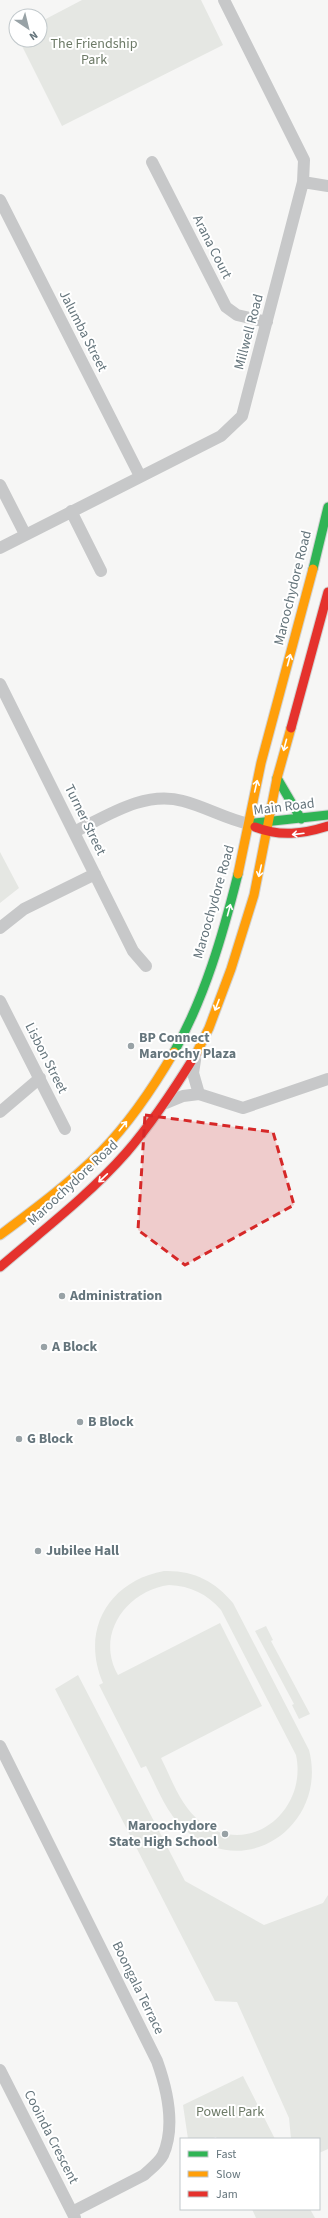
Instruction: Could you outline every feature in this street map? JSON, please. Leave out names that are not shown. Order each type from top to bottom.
[{"type":"main road","name":"Maroochydore Road","points":[[0,1235],[71,1181],[103,1150],[143,1100],[172,1056],[196,1008],[226,918],[267,741],[304,605],[328,507]]},
{"type":"main road","name":"Maroochydore Road","points":[[0,1267],[106,1175],[145,1131],[165,1104],[197,1052],[214,1015],[243,932],[254,895],[277,778],[328,592]]},
{"type":"main road","points":[[277,778],[289,794],[291,804],[301,819]]},
{"type":"main road","name":"Main Road","points":[[249,824],[328,815]]},
{"type":"main road","name":"Main Road","points":[[249,824],[267,832],[284,835],[302,833],[328,826]]},
{"type":"street","name":"Millwell Road","points":[[0,548],[221,436],[242,416],[303,182],[304,160],[224,0]]},
{"type":"street","name":"Arana Court","points":[[152,162],[226,307],[238,315],[267,322]]},
{"type":"street","points":[[303,182],[328,186]]},
{"type":"street","name":"Jalumba Street","points":[[0,200],[140,476]]},
{"type":"street","points":[[0,485],[25,534]]},
{"type":"street","points":[[71,511],[101,571]]},
{"type":"street","name":"Turner Street","points":[[0,684],[133,951],[146,966]]},
{"type":"street","points":[[74,832],[133,804],[157,799],[181,800],[229,820],[249,824]]},
{"type":"street","points":[[0,928],[24,909],[95,874]]},
{"type":"street","name":"Lisbon Street","points":[[0,1001],[65,1129]]},
{"type":"street","points":[[197,1052],[193,1073],[200,1094]]},
{"type":"street","points":[[0,1112],[40,1078]]},
{"type":"street","points":[[165,1104],[183,1096],[200,1094],[243,1108],[328,1079]]},
{"type":"street","name":"Boongala Terrace","points":[[0,1746],[157,2061],[166,2094],[169,2116],[168,2139],[162,2156],[144,2175],[73,2215]]},
{"type":"street","name":"Cooinda Crescent","points":[[0,2070],[73,2215]]},
{"type":"highlighted area","points":[[145,1115],[273,1132],[294,1205],[185,1265],[138,1230]]},
{"type":"green space","name":"The Friendship Park","points":[[82,0],[201,0],[223,45],[62,126],[23,48],[48,48],[48,18]]},
{"type":"green space","points":[[0,852],[19,888],[0,903]]},
{"type":"green space","points":[[164,1571],[184,1572],[203,1578],[226,1595],[233,1603],[309,1750],[312,1776],[307,1800],[296,1821],[279,1837],[259,1847],[237,1851],[213,1847],[190,1834],[182,1827],[164,1803],[146,1766],[141,1768],[99,1685],[103,1683],[97,1663],[95,1645],[98,1627],[104,1611],[114,1597],[128,1585],[145,1577]],"holes":[[[169,1585],[191,1589],[204,1595],[221,1610],[296,1755],[297,1775],[293,1794],[284,1811],[271,1823],[255,1832],[238,1835],[219,1832],[201,1822],[182,1801],[161,1758],[262,1706],[220,1623],[118,1675],[112,1660],[110,1645],[113,1631],[119,1617],[128,1606],[140,1596],[154,1589]]]},
{"type":"green space","points":[[266,1626],[273,1640],[271,1641],[310,1714],[299,1719],[292,1705],[294,1704],[255,1631]]},
{"type":"green space","points":[[78,1675],[185,1881],[264,1925],[323,1903],[328,1895],[328,2149],[320,2153],[320,2138],[291,2138],[289,2118],[237,2002],[215,2001],[55,1689]]},
{"type":"green space","name":"Powell Park","points":[[243,2076],[274,2138],[188,2138],[183,2105]]},
{"type":"green space","points":[[252,2210],[311,2210],[315,2218],[256,2218]]},
{"type":"traffic: fast","points":[[313,569],[328,507]]},
{"type":"traffic: fast","points":[[277,778],[301,819]]},
{"type":"traffic: fast","points":[[255,823],[328,815]]},
{"type":"traffic: fast","points":[[174,1052],[195,1009],[212,965],[238,874]]},
{"type":"traffic: slow","points":[[238,874],[261,763],[313,569]]},
{"type":"traffic: slow","points":[[196,1054],[209,1028],[231,969],[254,895],[277,778],[291,728]]},
{"type":"traffic: slow","points":[[0,1235],[65,1185],[112,1141],[158,1079],[174,1052]]},
{"type":"traffic: jam","points":[[291,728],[328,592]]},
{"type":"traffic: jam","points":[[255,827],[273,832],[292,833],[310,831],[328,826]]},
{"type":"traffic: jam","points":[[0,1267],[81,1198],[126,1153],[163,1105],[196,1054]]},
{"type":"place","name":"BP Connect Maroochy Plaza","points":[[131,1046]]},
{"type":"place","name":"Administration","points":[[62,1296]]},
{"type":"place","name":"A Block","points":[[44,1347]]},
{"type":"place","name":"B Block","points":[[80,1422]]},
{"type":"place","name":"G Block","points":[[19,1439]]},
{"type":"place","name":"Jubilee Hall","points":[[38,1551]]},
{"type":"place","name":"Maroochydore State High School","points":[[225,1834]]}]
